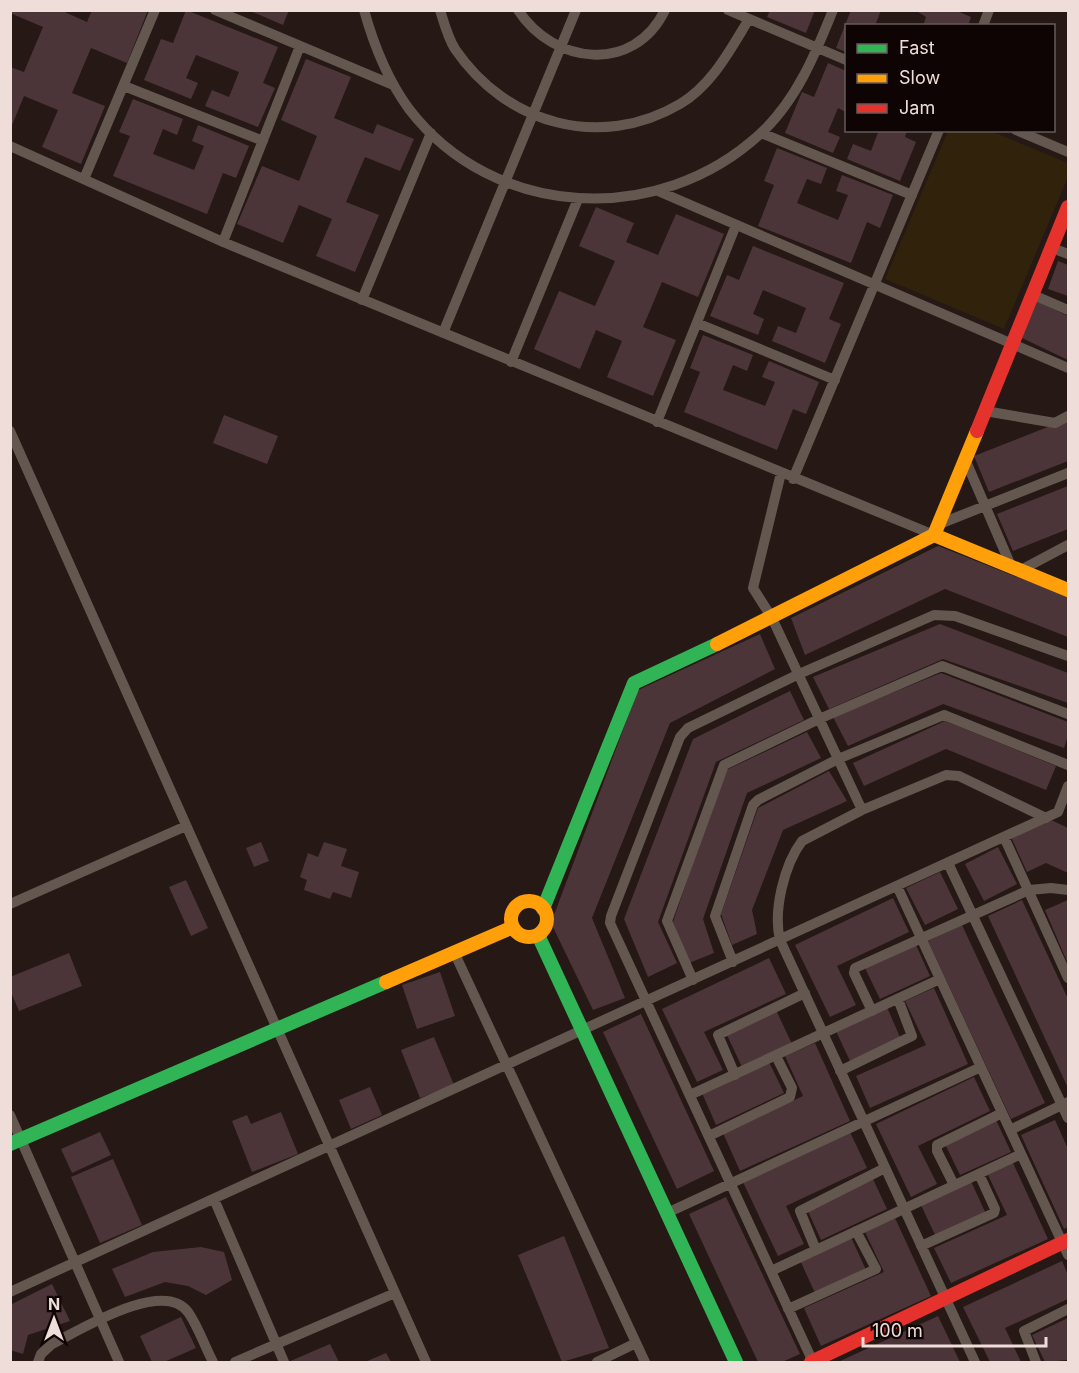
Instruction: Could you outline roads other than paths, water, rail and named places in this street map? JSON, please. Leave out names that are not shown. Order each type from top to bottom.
[{"type":"street","points":[[84,179],[155,10]]},
{"type":"street","points":[[215,10],[393,84]]},
{"type":"street","points":[[364,10],[374,47],[393,84],[431,133],[466,161],[506,181],[527,190],[578,199],[607,199],[658,191],[686,183],[713,169],[761,134],[792,96],[818,48],[833,10]]},
{"type":"street","points":[[440,10],[454,47],[487,88],[533,116],[583,128],[634,123],[681,103],[699,89],[718,69],[749,19]]},
{"type":"street","points":[[518,10],[542,38],[561,47],[596,55],[614,54],[630,48],[659,24],[665,10]]},
{"type":"street","points":[[442,333],[576,10]]},
{"type":"street","points":[[728,10],[845,60]]},
{"type":"street","points":[[223,242],[300,46]]},
{"type":"street","points":[[124,86],[263,141]]},
{"type":"street","points":[[793,479],[938,132]]},
{"type":"street","points":[[1021,132],[1068,152]]},
{"type":"street","points":[[362,300],[431,133]]},
{"type":"street","points":[[761,134],[912,195]]},
{"type":"street","points":[[10,146],[223,242],[793,479],[936,530],[1068,590]]},
{"type":"street","points":[[658,191],[1068,368]]},
{"type":"street","points":[[511,362],[578,199]]},
{"type":"street","points":[[936,530],[1068,207]]},
{"type":"street","points":[[657,422],[736,225]]},
{"type":"street","points":[[1052,248],[1068,254]]},
{"type":"street","points":[[1031,294],[1068,310]]},
{"type":"street","points":[[697,323],[835,380]]},
{"type":"street","points":[[985,411],[1027,420],[1056,423],[1068,416]]},
{"type":"street","points":[[10,431],[426,1362]]},
{"type":"street","points":[[964,459],[1016,568]]},
{"type":"street","points":[[543,909],[634,683],[772,618],[985,506],[1068,473]]},
{"type":"street","points":[[781,474],[753,588],[772,618],[862,810]]},
{"type":"street","points":[[1016,568],[1068,544]]},
{"type":"street","points":[[897,886],[1021,1154],[1067,1246],[945,1299],[813,1362],[610,923],[680,737],[688,728],[799,674],[934,615],[955,616],[1068,656]]},
{"type":"street","points":[[693,980],[667,921],[721,767],[819,719],[942,666],[1068,714]]},
{"type":"street","points":[[733,962],[715,916],[753,805],[758,800],[838,759],[944,715],[1068,765]]},
{"type":"street","points":[[975,1362],[780,940],[778,922],[783,887],[798,846],[810,835],[862,810],[953,774],[1046,818]]},
{"type":"street","points":[[10,1292],[1046,818],[1058,812],[1068,786]]},
{"type":"street","points":[[1058,812],[1068,817]]},
{"type":"street","points":[[10,904],[186,825]]},
{"type":"street","points":[[1004,837],[1068,974]]},
{"type":"street","points":[[948,863],[1065,1103],[1068,1118]]},
{"type":"street","points":[[872,1011],[853,970],[1029,890],[1051,888],[1068,890]]},
{"type":"street","points":[[532,902],[543,909],[547,920],[538,935],[521,935],[513,927],[512,914],[520,904],[532,902]]},
{"type":"street","points":[[16,1141],[276,1027],[513,927]]},
{"type":"street","points":[[538,935],[736,1362]]},
{"type":"street","points":[[454,952],[645,1362]]},
{"type":"street","points":[[690,1095],[940,979]]},
{"type":"street","points":[[735,1075],[718,1035],[805,993]]},
{"type":"street","points":[[840,1071],[912,1036],[898,999]]},
{"type":"street","points":[[709,1136],[790,1097],[792,1088],[776,1056]]},
{"type":"street","points":[[667,1213],[981,1067]]},
{"type":"street","points":[[1010,1130],[1065,1103]]},
{"type":"street","points":[[954,1185],[937,1151],[938,1145],[1002,1113]]},
{"type":"street","points":[[10,1115],[16,1141],[75,1262],[119,1362]]},
{"type":"street","points":[[771,1271],[1021,1154]]},
{"type":"street","points":[[816,1250],[800,1211],[885,1168]]},
{"type":"street","points":[[921,1246],[994,1213],[995,1209],[979,1174]]},
{"type":"street","points":[[214,1199],[284,1362]]},
{"type":"street","points":[[788,1309],[876,1269],[856,1231]]},
{"type":"street","points":[[235,1362],[395,1293]]},
{"type":"street","points":[[38,1362],[41,1354],[52,1344],[143,1302],[160,1300],[176,1302],[188,1311],[213,1362]]},
{"type":"street","points":[[1036,1362],[1024,1331],[1068,1309]]},
{"type":"street","points":[[597,1362],[636,1343]]}]
